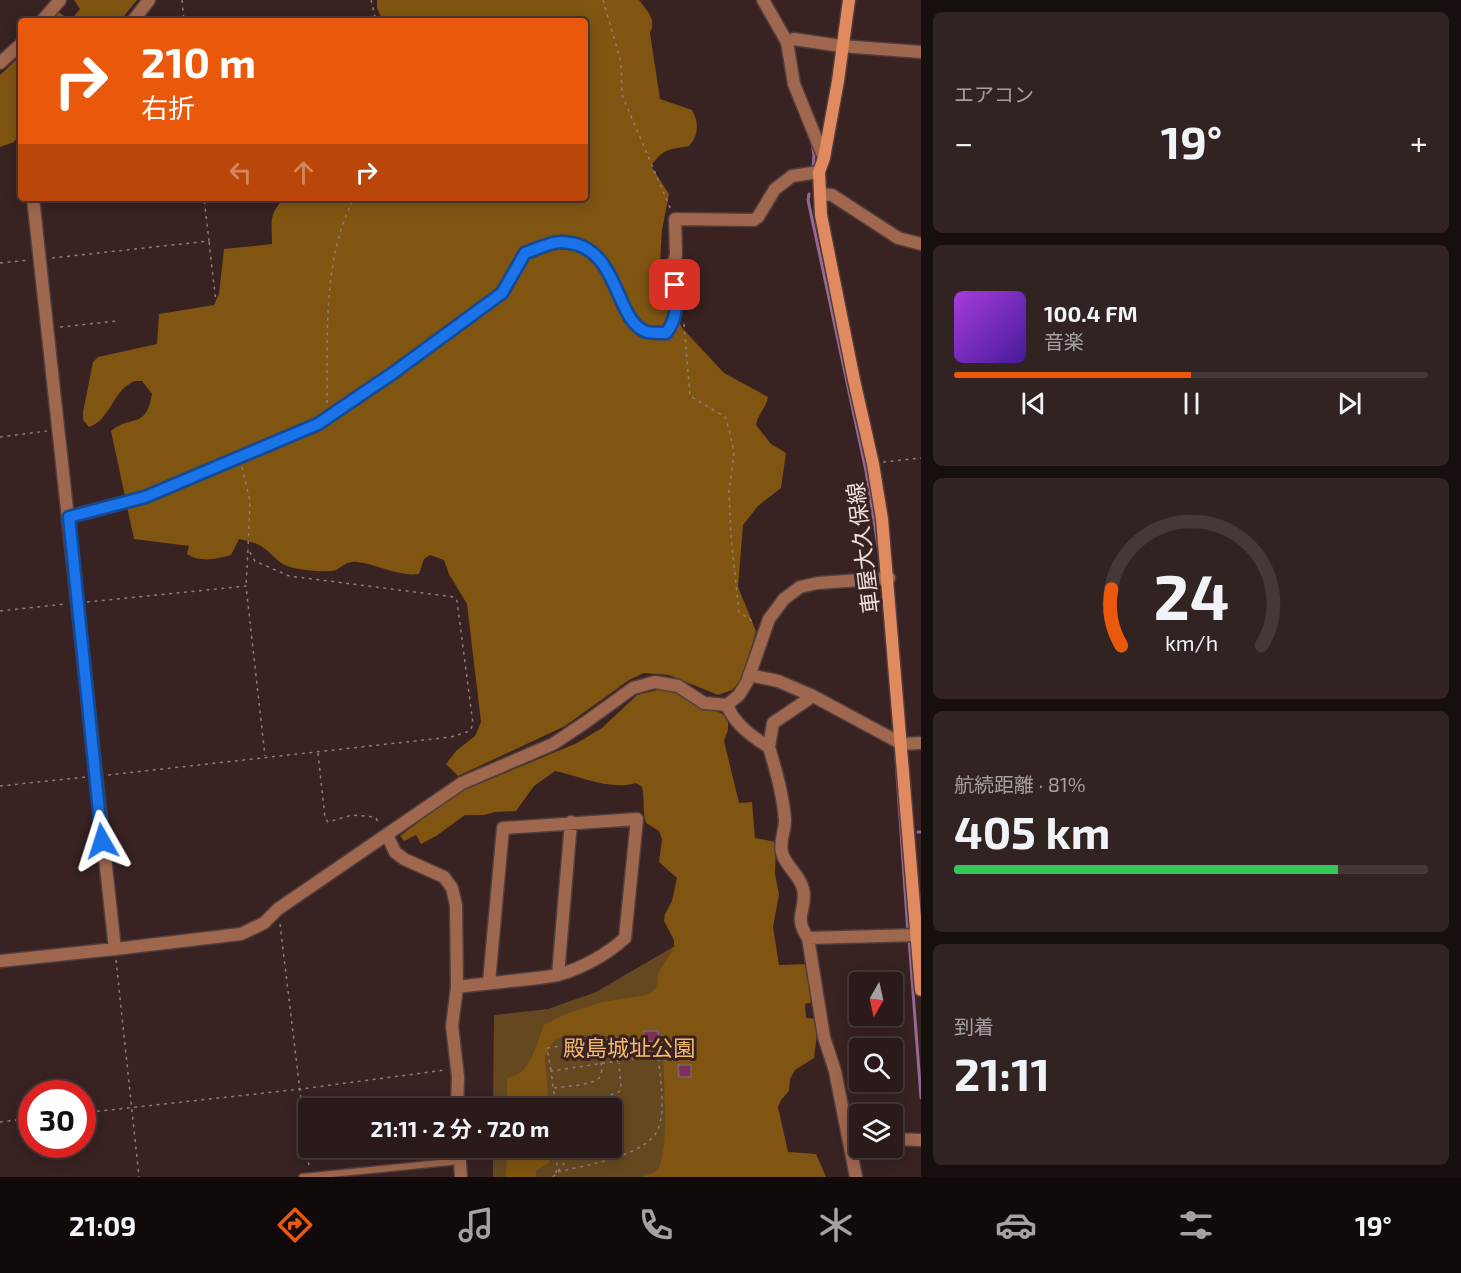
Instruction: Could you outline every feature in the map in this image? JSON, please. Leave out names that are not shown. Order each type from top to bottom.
[{"type":"main road","name":"車屋大久保線","points":[[849,0],[824,158],[819,172],[820,194],[825,240],[873,464],[882,519],[902,744],[911,935],[921,990]]},
{"type":"street","points":[[45,18],[60,0]]},
{"type":"street","points":[[135,18],[149,0]]},
{"type":"street","points":[[763,0],[787,42],[794,84],[824,158]]},
{"type":"street","points":[[787,42],[794,39],[841,46],[921,52]]},
{"type":"street","points":[[0,63],[18,47]]},
{"type":"street","points":[[69,517],[145,497],[327,419],[502,293],[525,253],[559,242],[578,246],[598,256],[632,320],[645,332],[666,333],[673,325],[676,309],[675,219],[754,220],[775,189],[792,176],[819,172]]},
{"type":"street","points":[[820,194],[832,195],[898,238],[921,244]]},
{"type":"street","points":[[33,201],[115,949]]},
{"type":"street","points":[[0,961],[242,934],[264,923],[278,909],[462,783],[553,744],[633,688],[655,682],[678,687],[704,703],[727,705],[740,694],[769,620],[784,599],[800,587],[818,583],[889,578]]},
{"type":"street","points":[[749,675],[778,681],[813,696],[902,744],[921,743]]},
{"type":"street","points":[[813,696],[772,723],[769,747],[782,790],[785,824],[781,838],[781,850],[784,860],[795,873],[804,892],[800,921],[808,938],[824,1037],[849,1120]]},
{"type":"street","points":[[727,705],[730,714],[742,728],[769,747]]},
{"type":"street","points":[[457,987],[489,982],[529,980],[572,971],[613,949],[625,938],[637,819],[503,828],[489,982]]},
{"type":"street","points":[[558,975],[571,822]]},
{"type":"street","points":[[387,835],[395,852],[404,860],[444,877],[452,888],[456,905],[457,987],[452,1026],[457,1098]]},
{"type":"street","points":[[808,938],[911,935]]},
{"type":"street","points":[[903,1139],[921,1140]]},
{"type":"street","points":[[460,1158],[461,1177]]},
{"type":"street","points":[[855,1158],[856,1177]]},
{"type":"lane","points":[[306,1177],[460,1161]]},
{"type":"path","points":[[182,0],[184,18]]},
{"type":"path","points":[[371,0],[375,18]]},
{"type":"path","points":[[603,0],[621,62],[622,95],[675,219]]},
{"type":"path","points":[[204,201],[216,302]]},
{"type":"path","points":[[327,419],[328,324],[333,264],[340,234],[353,201]]},
{"type":"path","points":[[0,263],[209,241]]},
{"type":"path","points":[[47,328],[118,321]]},
{"type":"path","points":[[684,325],[690,396],[725,417],[734,452],[729,492],[739,612],[765,630]]},
{"type":"path","points":[[0,437],[58,430]]},
{"type":"path","points":[[239,457],[250,501],[246,586],[266,757]]},
{"type":"path","points":[[873,464],[921,458]]},
{"type":"path","points":[[0,786],[451,737],[470,731],[473,724],[458,601],[454,597],[289,576],[255,561],[248,549]]},
{"type":"path","points":[[0,611],[246,586]]},
{"type":"path","points":[[318,752],[325,818],[328,822],[352,815],[375,817],[387,835]]},
{"type":"path","points":[[278,909],[301,1089],[306,1177]]},
{"type":"path","points":[[115,949],[139,1177]]},
{"type":"path","points":[[554,1098],[547,1048],[621,1038],[658,1047],[661,1118],[654,1136],[630,1153],[556,1173]]},
{"type":"path","points":[[553,1088],[595,1081],[601,1074],[600,1040]]},
{"type":"path","points":[[551,1071],[658,1055]]},
{"type":"path","points":[[602,1098],[619,1092],[621,1088],[619,1062]]},
{"type":"path","points":[[96,1111],[301,1089],[444,1070],[456,1071]]},
{"type":"path","points":[[0,1122],[18,1120]]},
{"type":"path","points":[[556,1173],[558,1158]]},
{"type":"path","points":[[553,1177],[568,1158]]},
{"type":"green space","name":"殿島城址公園","points":[[685,940],[699,1177],[493,1177],[493,1158],[622,1158],[622,1098],[493,1098],[494,1015],[548,1009],[596,992]]},
{"type":"shaded area","points":[[74,0],[137,0],[122,18],[73,18],[80,9]]},
{"type":"shaded area","points":[[377,0],[639,0],[652,19],[650,33],[660,99],[692,110],[697,124],[695,137],[689,146],[667,151],[659,156],[651,166],[669,194],[662,230],[659,278],[682,328],[724,373],[768,397],[756,425],[771,444],[786,453],[781,488],[758,506],[743,525],[738,587],[756,631],[743,678],[732,690],[718,695],[669,675],[644,673],[629,680],[565,726],[458,776],[446,764],[456,751],[475,736],[481,722],[467,604],[449,574],[444,560],[430,555],[424,559],[419,574],[404,574],[354,562],[336,570],[313,571],[285,565],[265,548],[239,539],[231,555],[197,559],[187,554],[189,546],[134,539],[111,431],[142,417],[146,413],[152,394],[142,381],[134,381],[123,389],[104,416],[95,424],[89,427],[83,420],[93,362],[98,357],[157,344],[159,314],[214,305],[219,294],[224,249],[272,244],[273,214],[282,201],[588,201],[588,18],[382,18],[377,8]]},
{"type":"shaded area","points":[[55,10],[68,18],[50,18]]},
{"type":"shaded area","points":[[18,58],[18,136],[14,142],[0,147],[0,75]]},
{"type":"shaded area","points":[[661,689],[668,690],[700,706],[721,713],[728,719],[728,730],[724,741],[739,803],[752,802],[755,838],[776,842],[775,874],[779,894],[773,927],[779,965],[809,964],[813,1002],[805,1004],[806,1018],[819,1019],[814,1058],[795,1070],[790,1079],[789,1091],[778,1107],[788,1152],[816,1154],[826,1177],[641,1177],[658,1169],[664,1146],[663,1047],[660,1044],[628,1043],[598,1034],[562,1037],[554,1040],[545,1056],[548,1098],[507,1098],[507,1078],[515,1076],[527,1065],[544,1025],[563,1015],[602,1002],[649,994],[655,989],[658,974],[674,947],[674,940],[664,921],[672,901],[677,878],[659,862],[662,839],[659,831],[646,823],[642,787],[636,783],[606,784],[555,771],[534,786],[516,811],[465,815],[421,844],[416,835],[404,841],[400,836],[457,793],[577,743],[602,728],[637,695]]},
{"type":"shaded area","points":[[507,1158],[550,1158],[549,1163],[536,1170],[536,1177],[506,1177]]},
{"type":"building","points":[[644,1031],[658,1031],[659,1041],[644,1042]]},
{"type":"building","points":[[678,1065],[691,1065],[691,1077],[679,1077]]},
{"type":"waterway","points":[[812,143],[813,168]]},
{"type":"waterway","points":[[809,194],[808,200],[866,471],[880,559]]},
{"type":"waterway","points":[[895,746],[908,933]]},
{"type":"waterway","points":[[909,939],[921,1098]]},
{"type":"route","points":[[102,841],[69,517],[145,497],[318,424],[393,373],[502,293],[525,253],[559,242],[578,246],[598,256],[632,320],[645,332],[666,333],[673,325],[676,309],[675,285]]}]
